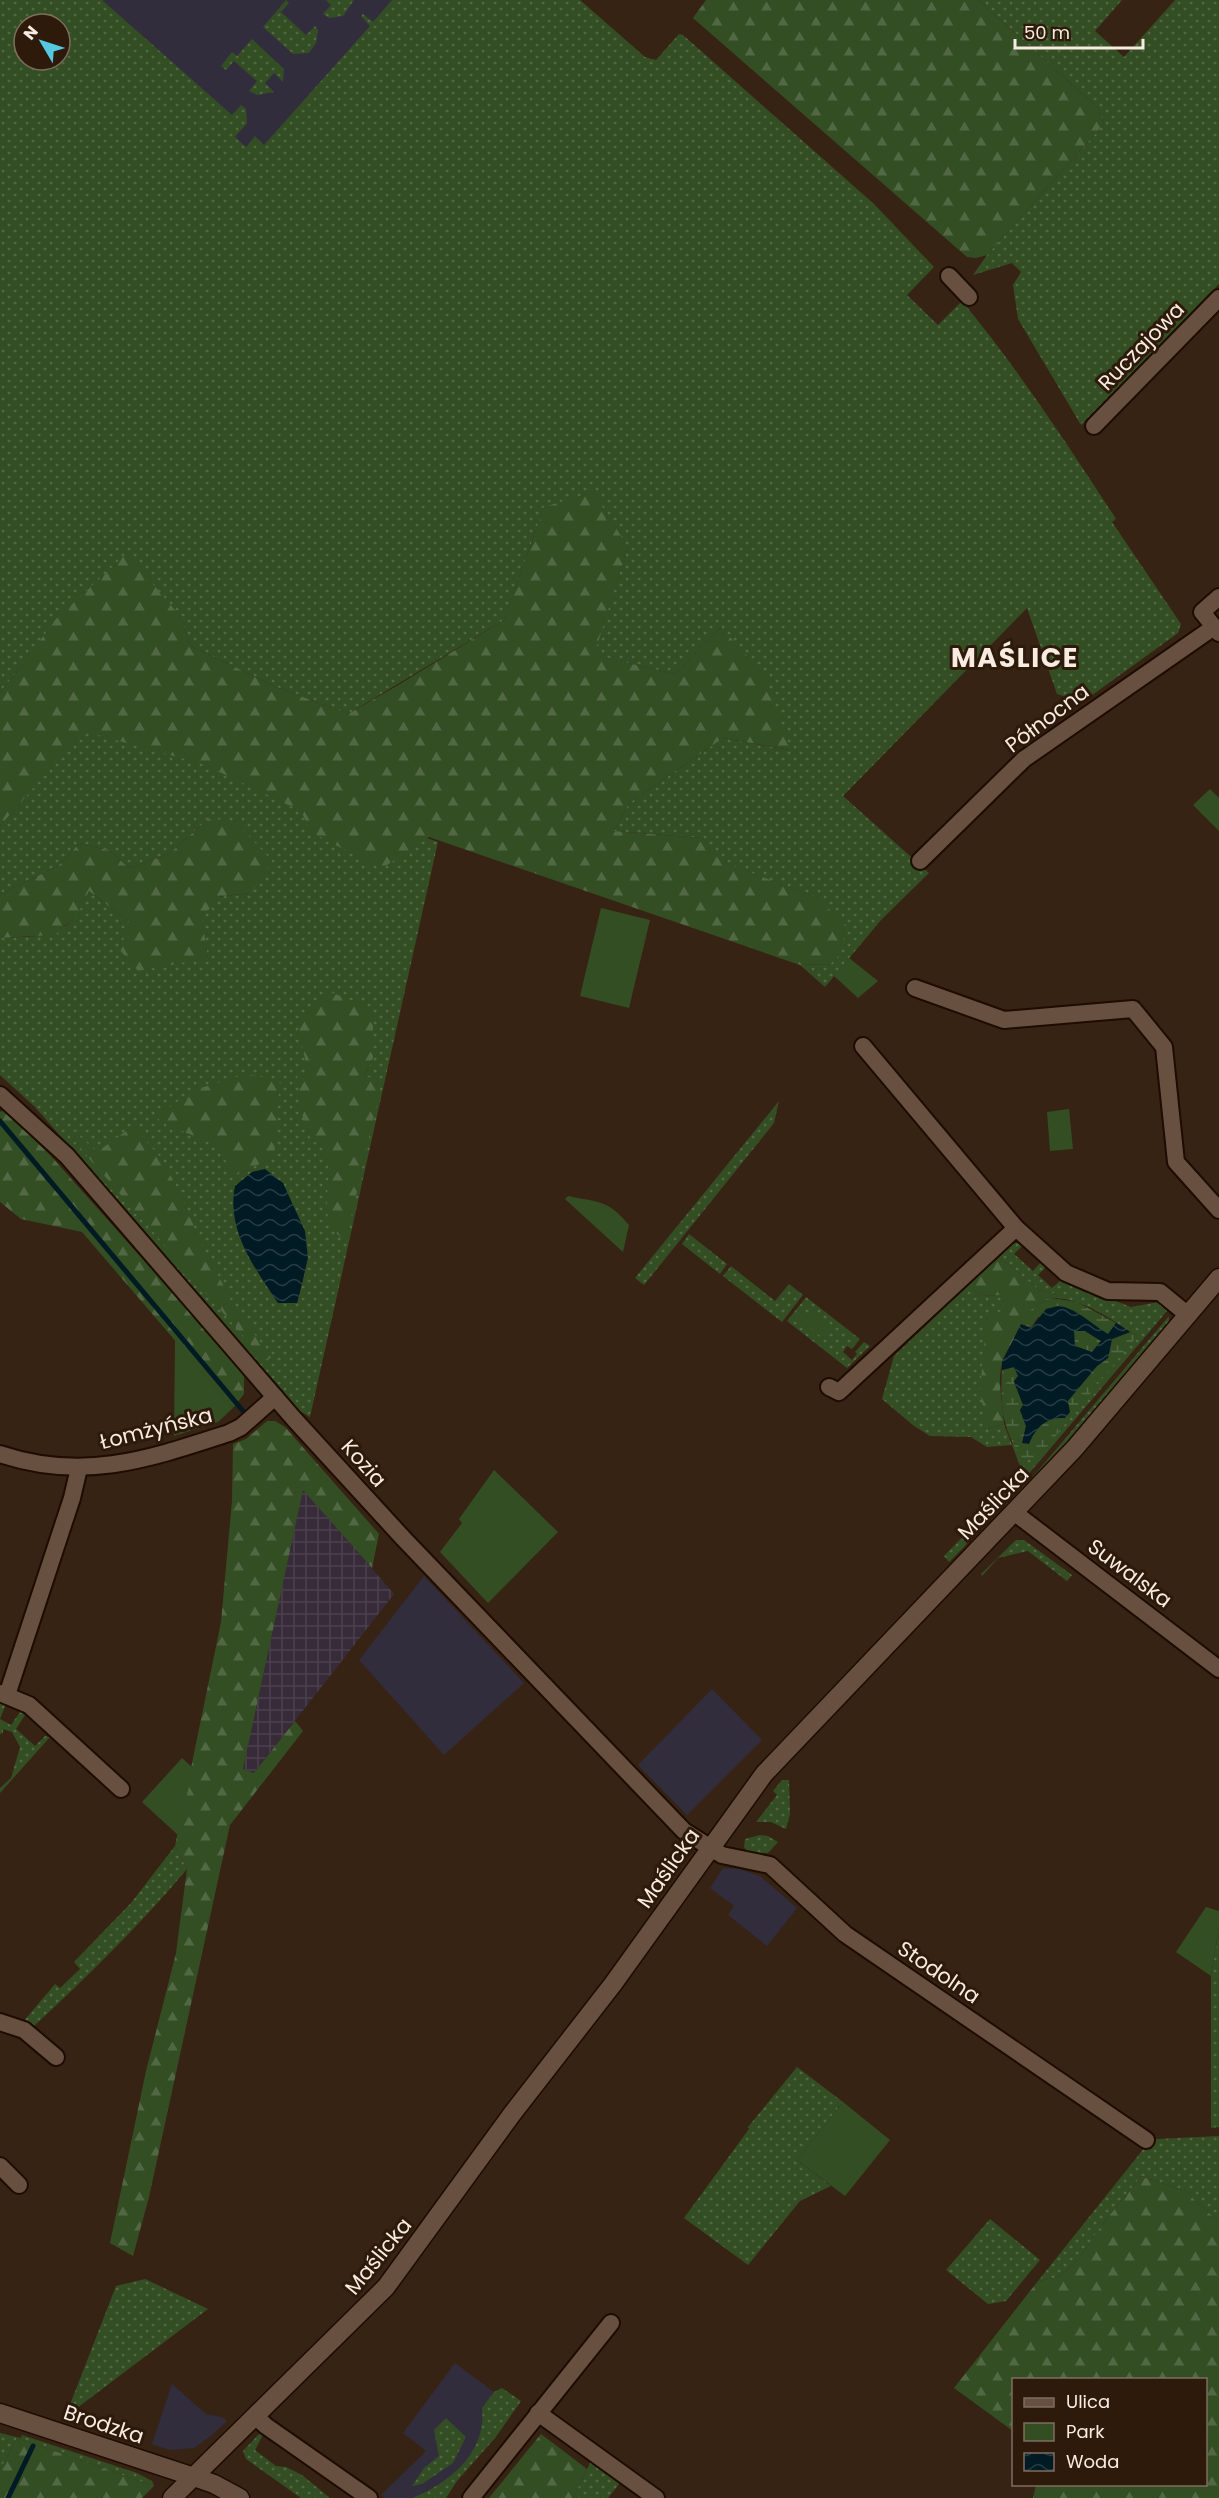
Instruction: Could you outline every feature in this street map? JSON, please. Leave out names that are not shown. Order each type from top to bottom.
[{"type":"street","points":[[949,276],[969,297]]},
{"type":"street","name":"Ruczajowa","points":[[1094,426],[1219,298]]},
{"type":"street","name":"Północna","points":[[920,861],[1024,759],[1216,630],[1202,612],[1219,597]]},
{"type":"street","points":[[915,988],[1004,1020],[1133,1009],[1164,1047],[1176,1162],[1219,1210]]},
{"type":"street","points":[[863,1046],[1016,1228],[1066,1273],[1108,1291],[1160,1292],[1188,1315]]},
{"type":"street","name":"Kozia","points":[[0,1095],[67,1156],[275,1397],[458,1596],[684,1831],[709,1848]]},
{"type":"street","points":[[829,1387],[839,1392],[1016,1228]]},
{"type":"street","name":"Maślicka","points":[[172,2498],[256,2417],[391,2280],[512,2114],[613,1984],[709,1848],[775,1762],[1075,1448],[1219,1278]]},
{"type":"street","name":"Łomżyńska","points":[[0,1454],[39,1465],[79,1468],[155,1456],[229,1433],[241,1427],[275,1397]]},
{"type":"street","points":[[79,1468],[72,1498],[4,1694],[29,1705],[121,1789]]},
{"type":"street","name":"Suwalska","points":[[1015,1513],[1219,1669]]},
{"type":"street","name":"Stodolna","points":[[709,1848],[742,1860],[770,1865],[844,1934],[1146,2140]]},
{"type":"street","points":[[0,2022],[24,2030],[56,2056]]},
{"type":"street","points":[[0,2166],[19,2185]]},
{"type":"street","points":[[471,2498],[611,2323]]},
{"type":"street","name":"Brodzka","points":[[0,2413],[194,2477],[240,2498]]},
{"type":"street","points":[[538,2413],[656,2498]]},
{"type":"street","points":[[256,2417],[369,2498]]},
{"type":"shaded area","points":[[78,0],[395,0],[256,159]]},
{"type":"shaded area","points":[[303,1489],[394,1594],[254,1773],[243,1769]]},
{"type":"shaded area","points":[[424,1576],[524,1683],[444,1755],[359,1660]]},
{"type":"shaded area","points":[[712,1689],[762,1740],[687,1815],[638,1765]]},
{"type":"shaded area","points":[[723,1868],[739,1869],[760,1876],[797,1908],[767,1946],[728,1915],[734,1906],[710,1888]]},
{"type":"shaded area","points":[[455,2363],[494,2392],[516,2404],[441,2498],[385,2498],[381,2495],[426,2451],[403,2433]]},
{"type":"shaded area","points":[[172,2384],[206,2414],[222,2417],[227,2421],[194,2448],[170,2450],[152,2444]]},
{"type":"green space","points":[[0,0],[102,0],[232,115],[241,105],[246,109],[247,123],[235,137],[246,147],[255,136],[264,145],[370,26],[361,16],[363,14],[373,22],[392,0],[580,0],[645,57],[656,60],[679,34],[683,35],[874,204],[934,267],[907,295],[938,325],[962,301],[1061,435],[1116,519],[1112,522],[1181,624],[1178,633],[1077,706],[1070,698],[1057,694],[1027,608],[843,796],[929,873],[881,920],[825,987],[800,965],[835,964],[817,898],[725,863],[702,838],[614,831],[629,803],[723,738],[789,750],[721,627],[675,674],[593,655],[628,547],[544,507],[504,620],[348,714],[274,686],[191,646],[179,615],[22,666],[0,692]]},
{"type":"green space","points":[[286,0],[289,3],[281,12],[306,35],[315,26],[318,30],[316,43],[309,53],[293,54],[263,27]]},
{"type":"green space","points":[[326,0],[354,0],[343,16],[329,18],[323,14],[331,5]]},
{"type":"green space","points":[[706,0],[978,0],[1098,108],[1104,124],[987,255],[976,258],[967,257],[693,18]]},
{"type":"green space","points":[[978,0],[1122,0],[1095,31],[1124,57],[1175,0],[1219,0],[1219,284],[1081,425],[1018,319],[1013,285],[1021,272],[1012,263],[973,275],[987,255],[1104,124],[1098,108]]},
{"type":"green space","points":[[252,39],[284,69],[283,82],[274,73],[265,83],[274,92],[257,95],[249,91],[257,81],[234,61],[226,70],[221,66],[232,52],[237,56]]},
{"type":"green space","points":[[593,492],[628,547],[594,655],[675,674],[721,627],[765,676],[790,750],[723,738],[629,803],[614,831],[702,838],[726,863],[817,898],[848,927],[835,964],[800,965],[429,837],[381,869],[311,832],[301,811],[203,764],[83,731],[0,826],[0,692],[54,621],[127,553],[179,615],[191,646],[274,686],[348,714],[504,620],[544,507]]},
{"type":"green space","points":[[78,716],[438,842],[310,1417],[300,1411],[35,1107],[0,1075],[0,938],[32,937],[55,933],[72,919],[89,891],[131,923],[208,958],[201,920],[217,897],[251,893],[209,818],[169,854],[129,868],[109,850],[79,844],[58,866],[0,894],[0,826],[82,731]],"holes":[[[328,991],[373,1058],[361,1082]],[[294,1208],[306,1244],[306,1266],[297,1303]]]},
{"type":"green space","points":[[1210,789],[1219,798],[1219,831],[1193,805]]},
{"type":"green space","points":[[209,818],[236,822],[272,861],[251,893],[217,897],[202,920],[208,958],[138,971],[119,949],[131,923],[89,891],[78,914],[55,935],[0,938],[0,894],[58,866],[79,844],[109,850],[129,868],[169,854]]},
{"type":"green space","points":[[601,908],[650,920],[629,1008],[580,996]]},
{"type":"green space","points":[[849,958],[878,981],[858,998],[834,976]]},
{"type":"green space","points":[[328,991],[373,1009],[373,1058],[364,1076],[382,1080],[346,1240],[336,1233],[330,1224],[327,1204],[327,1159],[323,1149],[310,1138],[306,1128],[296,1069],[309,1076],[296,1020]]},
{"type":"green space","points":[[246,1074],[280,1080],[274,1157],[232,1177],[220,1147],[161,1122],[157,1117],[191,1091]]},
{"type":"green space","points":[[779,1101],[774,1123],[644,1285],[635,1278]]},
{"type":"green space","points":[[1069,1109],[1073,1149],[1050,1151],[1047,1112]]},
{"type":"green space","points":[[4,1110],[50,1155],[244,1373],[244,1394],[233,1408],[82,1232],[21,1219],[0,1202],[0,1112]]},
{"type":"green space","points":[[133,1126],[161,1158],[231,1300],[271,1358],[264,1360],[69,1135],[74,1131],[97,1152]]},
{"type":"green space","points":[[568,1196],[596,1201],[615,1210],[629,1225],[623,1252],[565,1199]]},
{"type":"green space","points":[[689,1234],[727,1264],[720,1274],[682,1244]]},
{"type":"green space","points":[[1011,1244],[1023,1245],[1014,1254],[1033,1271],[1041,1262],[1046,1267],[1038,1275],[1052,1288],[1061,1280],[1131,1307],[1159,1302],[1167,1311],[1032,1470],[1001,1501],[998,1501],[1023,1474],[1012,1445],[1137,1336],[1089,1307],[1057,1298],[1057,1294],[1039,1290],[999,1257]]},
{"type":"green space","points":[[999,1257],[1039,1290],[1057,1294],[1057,1298],[1041,1302],[1029,1313],[1020,1327],[1002,1363],[1000,1378],[1004,1424],[987,1429],[980,1391],[987,1314],[1004,1311],[1004,1295],[979,1296],[973,1289],[976,1278]]},
{"type":"green space","points":[[731,1266],[775,1301],[789,1284],[803,1295],[782,1322],[723,1276]]},
{"type":"green space","points":[[976,1278],[973,1289],[979,1296],[1004,1295],[1005,1311],[987,1315],[985,1341],[987,1429],[1004,1424],[1012,1445],[987,1447],[971,1437],[930,1436],[914,1426],[882,1399],[894,1356]]},
{"type":"green space","points":[[806,1297],[860,1339],[852,1349],[847,1346],[843,1352],[852,1360],[857,1354],[855,1352],[864,1342],[870,1346],[847,1368],[787,1321]]},
{"type":"green space","points":[[1051,1298],[1077,1302],[1116,1323],[1108,1335],[1094,1326],[1038,1317],[1031,1328],[1021,1324],[1033,1308]]},
{"type":"green space","points":[[799,1311],[809,1315],[812,1311],[831,1330],[824,1339],[795,1316]]},
{"type":"green space","points":[[1169,1316],[1166,1327],[1068,1443],[1005,1508],[1004,1507],[1036,1473]]},
{"type":"green space","points":[[1074,1331],[1085,1331],[1101,1341],[1092,1352],[1074,1346]]},
{"type":"green space","points":[[1130,1332],[1137,1336],[1036,1460],[1023,1459],[1011,1438],[1004,1417],[1001,1394],[1002,1370],[1014,1367],[1018,1376],[1014,1382],[1023,1405],[1020,1410],[1026,1426],[1022,1443],[1036,1428],[1054,1417],[1097,1366],[1108,1358],[1112,1339]]},
{"type":"green space","points":[[175,1340],[233,1408],[218,1422],[174,1436]]},
{"type":"green space","points":[[267,1421],[275,1421],[285,1427],[379,1534],[372,1568],[303,1490],[243,1769],[254,1773],[295,1721],[303,1731],[230,1825],[149,2197],[133,2256],[110,2243],[146,2071],[176,1953],[187,1869],[175,1846],[221,1622],[232,1501],[233,1444],[246,1439]]},
{"type":"green space","points":[[494,1470],[558,1532],[488,1603],[440,1552],[462,1523],[459,1519]]},
{"type":"green space","points":[[987,1512],[989,1514],[964,1547],[949,1562],[944,1556]]},
{"type":"green space","points":[[1016,1540],[1024,1540],[1072,1575],[1067,1581],[1028,1551],[998,1558],[982,1576],[981,1574]]},
{"type":"green space","points":[[0,1702],[6,1704],[0,1719]]},
{"type":"green space","points":[[20,1712],[25,1715],[16,1729],[35,1746],[45,1736],[50,1737],[0,1793],[0,1788],[11,1778],[20,1747],[12,1732],[3,1729],[3,1733],[0,1734],[0,1719],[11,1725]]},
{"type":"green space","points":[[182,1758],[193,1768],[178,1835],[142,1802]]},
{"type":"green space","points":[[782,1780],[789,1780],[790,1814],[786,1829],[771,1822],[756,1822],[777,1795],[773,1791]]},
{"type":"green space","points":[[760,1835],[768,1836],[778,1842],[768,1853],[749,1854],[744,1847],[745,1839]]},
{"type":"green space","points":[[175,1846],[187,1869],[169,1890],[114,1949],[35,2025],[23,2022],[55,1984],[60,1988],[80,1969],[74,1962],[131,1903]]},
{"type":"green space","points":[[1206,1907],[1219,1911],[1219,1927],[1211,1976],[1176,1952]]},
{"type":"green space","points":[[1219,1927],[1219,2127],[1211,2128],[1211,1976]]},
{"type":"green space","points":[[797,2067],[843,2102],[797,2160],[831,2186],[800,2201],[748,2265],[684,2218],[749,2129],[748,2127]]},
{"type":"green space","points":[[843,2102],[890,2140],[845,2196],[797,2160]]},
{"type":"green space","points":[[1219,2136],[1219,2222],[1185,2191],[1141,2176],[1101,2226],[1078,2260],[1059,2277],[1038,2281],[1149,2142],[1157,2139]]},
{"type":"green space","points":[[1141,2176],[1185,2191],[1219,2222],[1219,2498],[1033,2498],[1036,2486],[1207,2486],[1207,2378],[1012,2378],[1012,2430],[954,2388],[1038,2281],[1059,2277],[1078,2260],[1101,2226]]},
{"type":"green space","points":[[990,2219],[1040,2260],[1006,2301],[988,2304],[946,2270]]},
{"type":"green space","points":[[145,2279],[208,2309],[77,2408],[73,2417],[66,2415],[116,2286]]},
{"type":"green space","points":[[502,2388],[521,2401],[495,2438],[457,2481],[446,2498],[412,2498],[439,2484],[463,2464],[478,2439],[482,2424],[482,2408],[494,2392]]},
{"type":"green space","points":[[446,2418],[466,2437],[453,2463],[422,2484],[412,2486],[424,2468],[439,2456],[434,2430]]},
{"type":"green space","points":[[0,2433],[21,2438],[22,2435],[137,2473],[152,2481],[154,2486],[17,2438],[0,2470]]},
{"type":"green space","points":[[260,2433],[263,2435],[255,2450],[276,2466],[286,2467],[302,2475],[330,2498],[301,2498],[246,2459],[243,2451]]},
{"type":"green space","points":[[541,2434],[587,2469],[573,2498],[489,2498]]},
{"type":"green space","points":[[17,2438],[154,2486],[142,2498],[0,2498],[0,2470]]},
{"type":"green space","points":[[591,2461],[620,2483],[608,2498],[573,2498]]},
{"type":"water","points":[[265,1169],[283,1183],[305,1231],[308,1258],[297,1303],[278,1303],[252,1262],[239,1234],[235,1218],[233,1203],[235,1186],[252,1172]]},
{"type":"water","points":[[1064,1307],[1084,1317],[1108,1334],[1116,1323],[1130,1332],[1112,1339],[1108,1358],[1097,1366],[1068,1401],[1070,1412],[1065,1418],[1052,1419],[1038,1428],[1029,1444],[1022,1443],[1026,1426],[1020,1410],[1023,1405],[1014,1381],[1018,1376],[1014,1367],[1002,1370],[1002,1362],[1021,1324],[1031,1328],[1046,1309]],"holes":[[[1074,1331],[1085,1331],[1101,1341],[1092,1352],[1075,1346]]]},
{"type":"waterway","points":[[0,1121],[243,1411]]},
{"type":"waterway","points":[[8,2498],[33,2446]]},
{"type":"district","name":"MAŚLICE","points":[[1015,657]]}]
